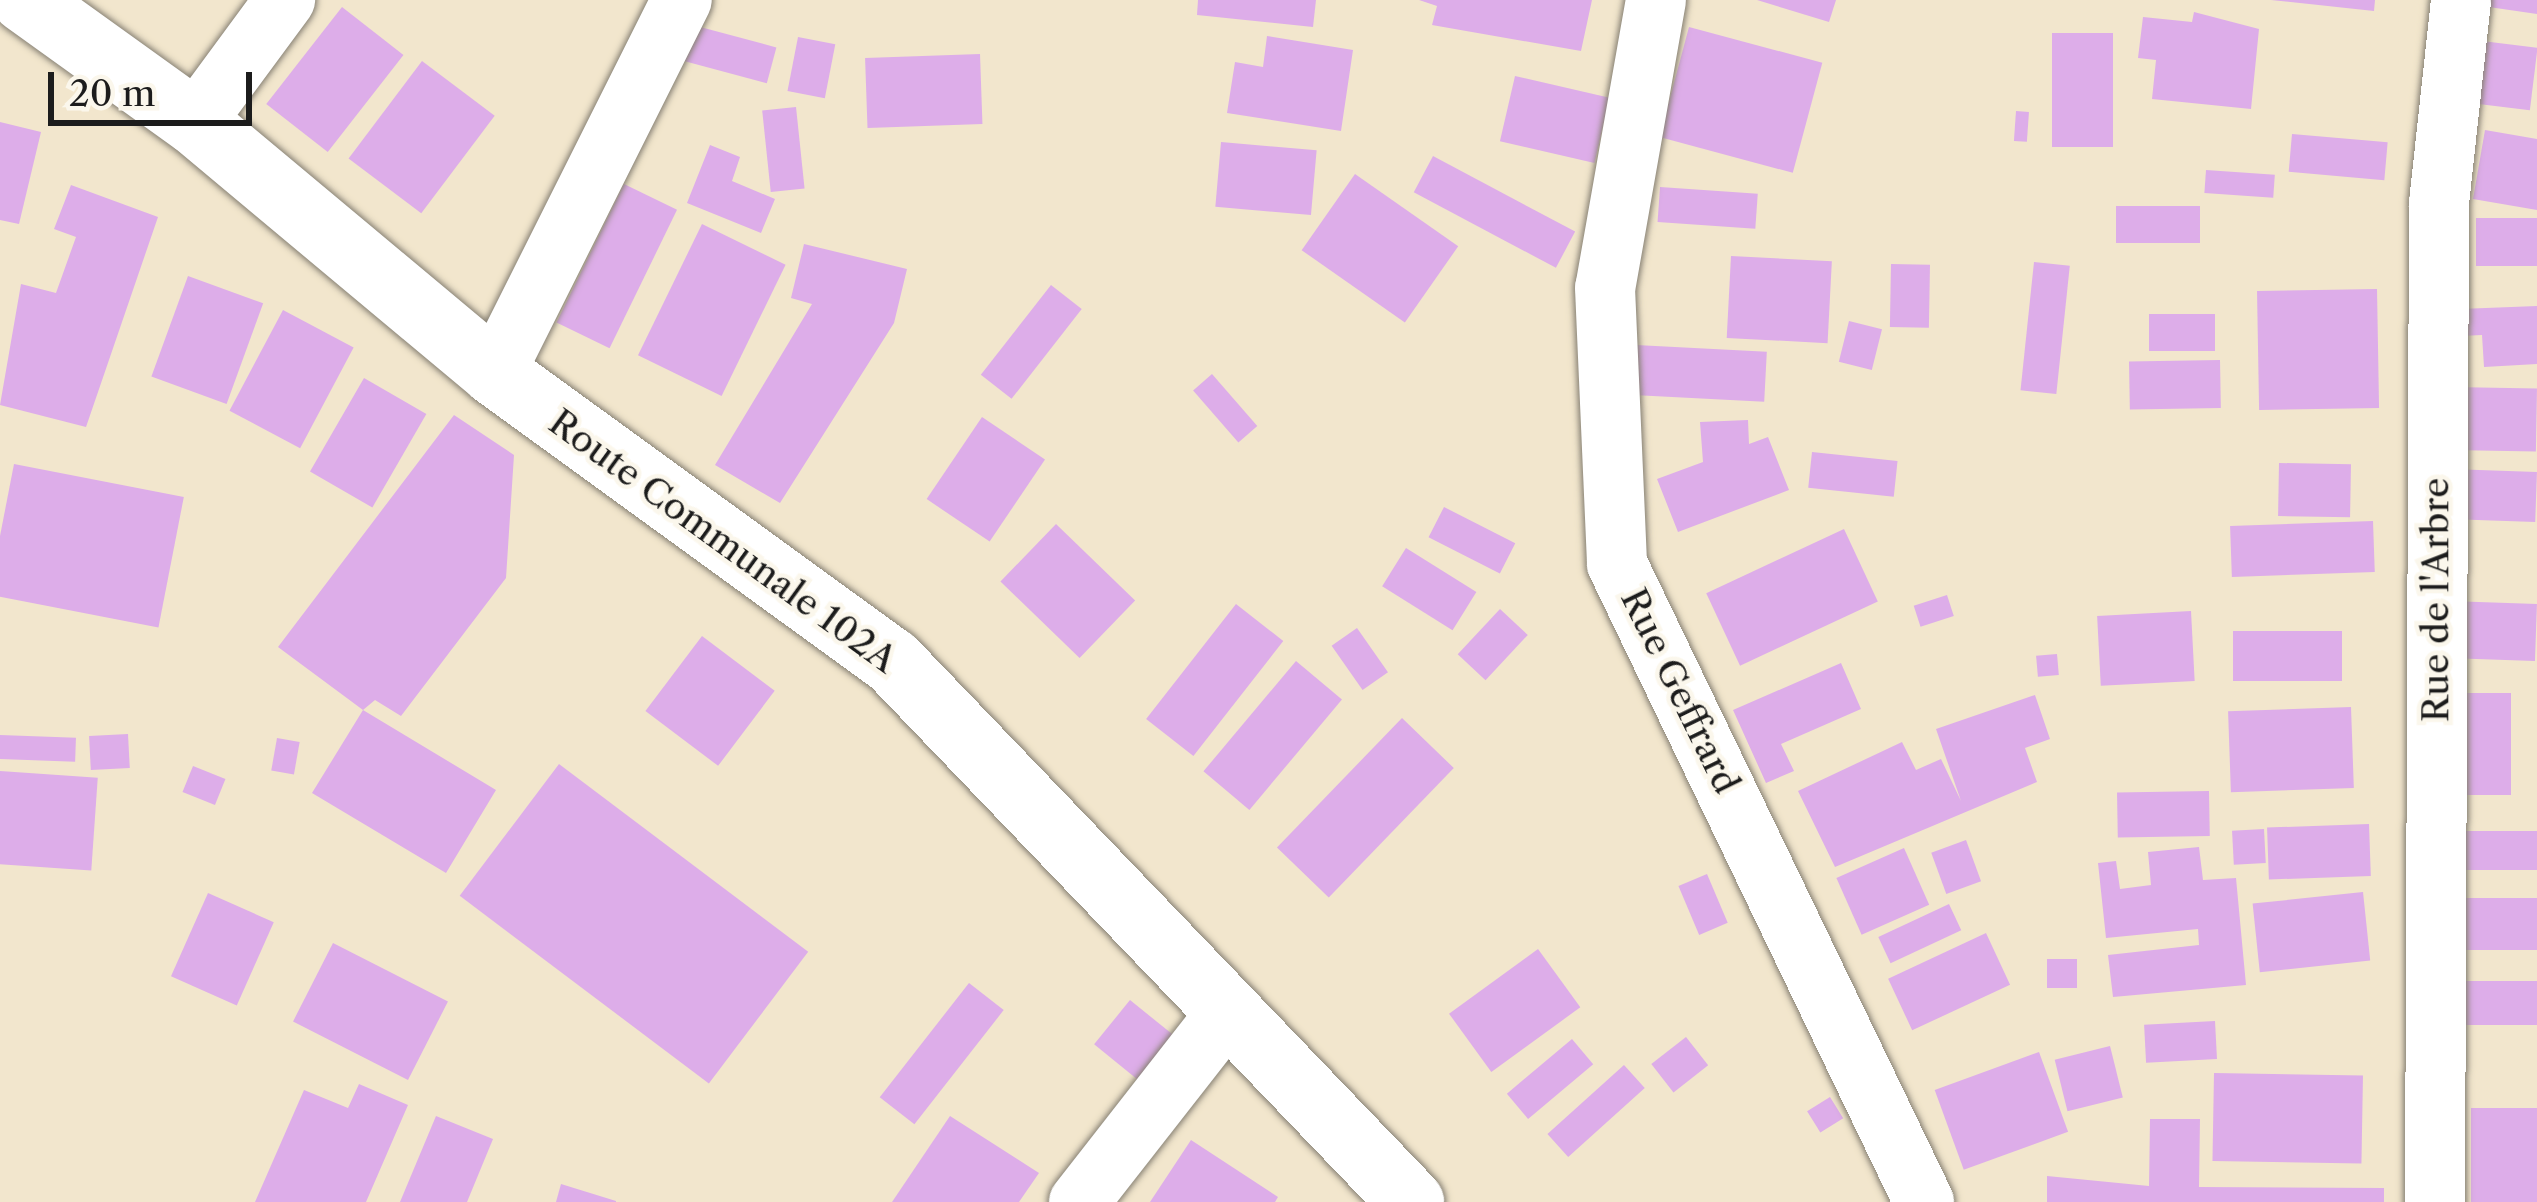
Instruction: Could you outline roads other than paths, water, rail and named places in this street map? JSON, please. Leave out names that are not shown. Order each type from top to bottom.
[{"type":"street","name":"Route Communale 102A","points":[[25,0],[195,122],[495,373],[892,661],[1411,1202]]},
{"type":"street","points":[[195,122],[285,0]]},
{"type":"street","points":[[495,373],[682,0]]},
{"type":"street","name":"Rue Geffrard","points":[[1656,0],[1605,288],[1617,564],[1924,1202]]},
{"type":"street","name":"Rue de l'Arbre","points":[[2434,1202],[2439,203],[2461,0]]},
{"type":"street","points":[[1079,1202],[1228,1011]]}]
